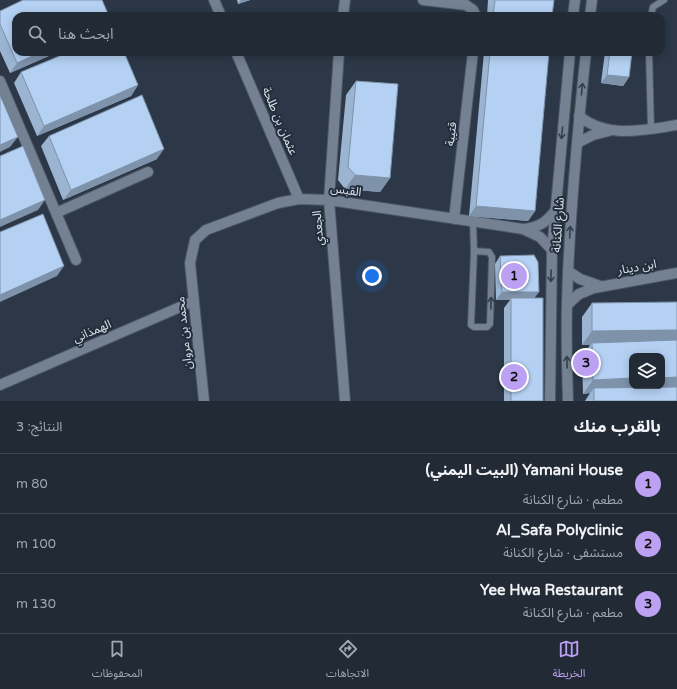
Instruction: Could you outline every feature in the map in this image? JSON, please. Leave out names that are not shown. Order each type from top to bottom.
[{"type":"street","points":[[214,0],[219,12]]},
{"type":"street","points":[[344,12],[345,0]]},
{"type":"street","points":[[423,0],[466,5],[474,12]]},
{"type":"street","points":[[574,12],[575,0]]},
{"type":"street","points":[[590,12],[592,0]]},
{"type":"street","name":"عثمان بن طلحة","points":[[238,56],[299,200]]},
{"type":"street","name":"الجعدي","points":[[339,56],[329,200],[345,401]]},
{"type":"street","name":"قتيبة","points":[[454,219],[473,56]]},
{"type":"street","name":"شارع الكنانة","points":[[550,401],[552,250],[570,56]]},
{"type":"street","name":"شارع الكنانة","points":[[568,401],[566,305],[579,116],[586,56]]},
{"type":"street","points":[[0,81],[76,260]]},
{"type":"street","points":[[579,116],[594,126],[611,131]]},
{"type":"street","points":[[577,143],[594,135],[611,131],[677,126]]},
{"type":"street","points":[[56,213],[148,172]]},
{"type":"street","name":"القبس","points":[[190,263],[195,240],[206,230],[278,204],[299,200],[329,200],[523,229],[541,225],[549,219],[555,211]]},
{"type":"street","name":"القبس","points":[[523,229],[540,237],[552,250]]},
{"type":"street","name":"محمد بن مروان","points":[[190,263],[204,401]]},
{"type":"street","name":"ابن دينار","points":[[568,271],[580,279],[602,286]]},
{"type":"street","name":"ابن دينار","points":[[566,305],[582,292],[602,286],[677,273]]},
{"type":"street","name":"الهمذاني","points":[[0,385],[194,301]]},
{"type":"lane","points":[[652,12],[653,7],[664,0]]},
{"type":"lane","points":[[649,56],[651,129]]},
{"type":"lane","points":[[473,222],[474,251],[471,324],[474,327],[487,327],[490,324],[492,257],[488,252],[474,251]]},
{"type":"building","points":[[23,0],[102,0],[107,12],[12,12],[12,52],[0,24],[0,11]]},
{"type":"building","points":[[495,0],[554,0],[552,12],[494,12]]},
{"type":"building","points":[[14,56],[32,56],[17,63]]},
{"type":"building","points":[[59,56],[126,56],[138,85],[44,126],[21,72]]},
{"type":"building","points":[[490,56],[549,56],[535,211],[476,206]]},
{"type":"building","points":[[609,56],[632,56],[629,77],[607,75]]},
{"type":"building","points":[[356,81],[398,84],[390,178],[355,175],[348,167]]},
{"type":"building","points":[[0,95],[18,137],[0,145]]},
{"type":"building","points":[[142,95],[164,149],[71,190],[49,136]]},
{"type":"building","points":[[23,146],[45,200],[0,220],[0,156]]},
{"type":"building","points":[[43,214],[64,266],[0,295],[0,232]]},
{"type":"building","points":[[534,255],[538,262],[539,292],[502,292],[500,256]]},
{"type":"building","points":[[511,298],[543,298],[543,401],[511,401]]},
{"type":"building","points":[[677,302],[677,330],[592,331],[592,303]]},
{"type":"building","points":[[677,340],[677,377],[665,378],[665,353],[629,353],[629,378],[593,380],[592,343]]},
{"type":"building","points":[[665,387],[677,387],[677,401],[594,401],[594,388],[665,389]]},
{"type":"place","name":"Yamani House (البيت اليمني)","points":[[514,276]]},
{"type":"place","name":"Yee Hwa Restaurant","points":[[586,363]]},
{"type":"place","name":"Al_Safa Polyclinic","points":[[514,377]]}]
